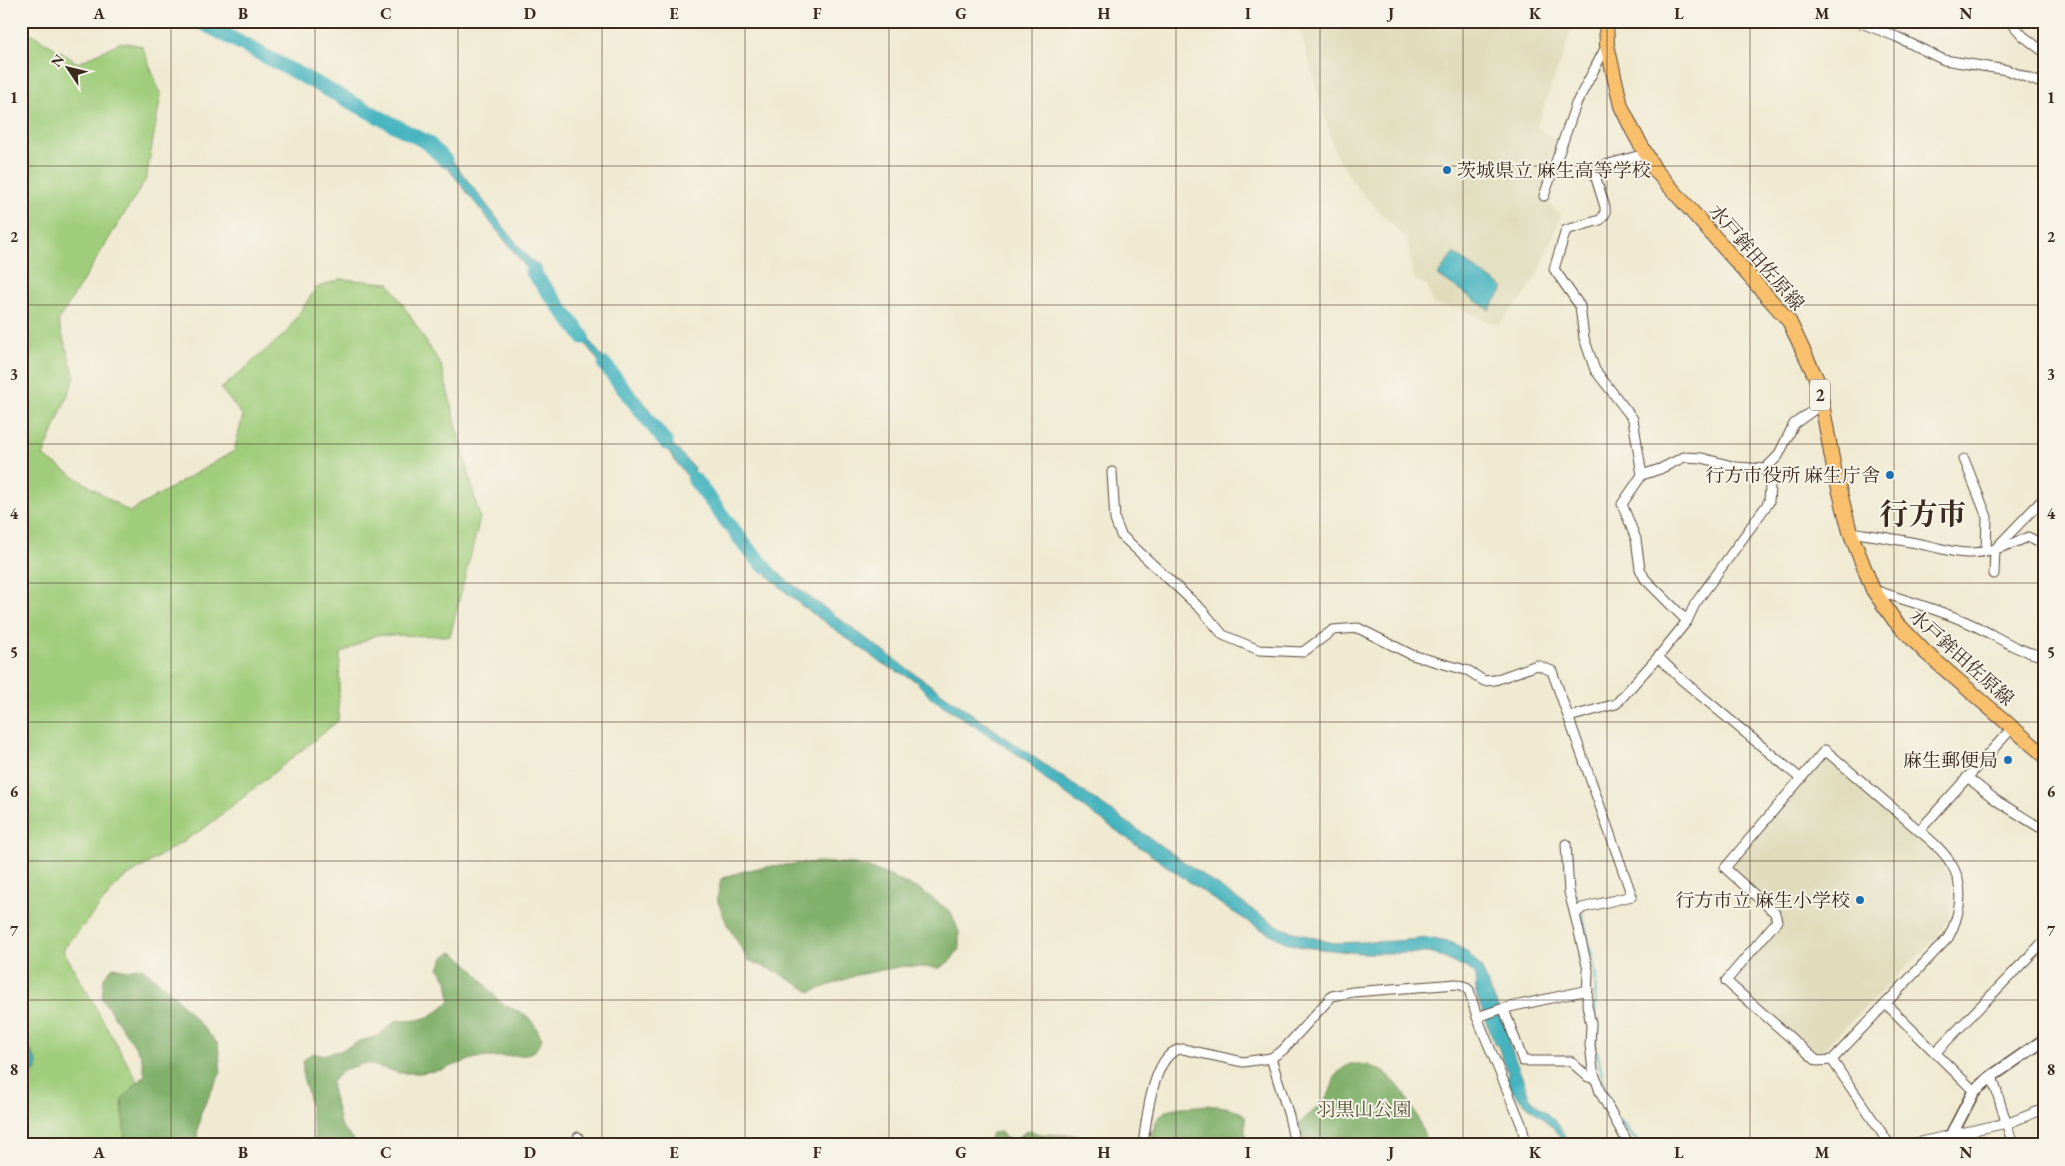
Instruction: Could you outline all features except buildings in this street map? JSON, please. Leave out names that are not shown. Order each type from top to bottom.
[{"type":"main road","name":"水戸鉾田佐原線","points":[[1606,21],[1607,45],[1621,106],[1655,170],[1790,321],[1818,382],[1834,469],[1850,532],[1873,590],[1895,621],[1925,652],[2044,755]]},
{"type":"street","points":[[1856,21],[1944,60],[2007,70],[2044,84]]},
{"type":"street","points":[[2010,21],[2023,36],[2044,52]]},
{"type":"street","points":[[1544,196],[1576,104],[1607,45]]},
{"type":"street","points":[[1642,475],[1633,419],[1595,370],[1584,338],[1580,306],[1554,269],[1566,230],[1600,220],[1606,214],[1595,174],[1598,167],[1642,155],[1646,152]]},
{"type":"street","points":[[1687,621],[1645,580],[1640,569],[1636,539],[1622,504],[1642,475],[1660,469],[1684,457],[1702,458],[1736,467],[1765,468],[1778,456],[1794,424],[1822,404]]},
{"type":"street","points":[[1964,459],[1986,517],[1994,574]]},
{"type":"street","points":[[1569,717],[1616,704],[1658,658],[1687,621],[1695,604],[1769,502],[1770,486],[1765,468]]},
{"type":"street","points":[[1112,472],[1115,520],[1121,536],[1202,610],[1223,636],[1259,650],[1303,652],[1333,630],[1358,628],[1412,655],[1469,671],[1484,681],[1495,680],[1537,665],[1552,671],[1632,896],[1582,908],[1575,915]]},
{"type":"street","points":[[1991,550],[2044,498]]},
{"type":"street","points":[[1850,532],[1950,552],[1970,553],[1991,550],[2009,546],[2028,537],[2044,545]]},
{"type":"street","points":[[1873,590],[1939,611],[1971,624],[2020,650],[2044,656]]},
{"type":"street","points":[[1658,658],[1801,779]]},
{"type":"street","points":[[1919,831],[2012,728]]},
{"type":"street","points":[[1825,750],[1937,847],[1954,868],[1959,884],[1958,916],[1948,938],[1832,1060],[1817,1061],[1726,982],[1777,921],[1775,913],[1725,868],[1801,779],[1825,750]]},
{"type":"street","points":[[1966,777],[1996,801],[2039,827],[2044,827]]},
{"type":"street","points":[[1566,844],[1569,892],[1588,970],[1587,1005],[1591,1024],[1590,1045],[1596,1079],[1600,1092],[1629,1145]]},
{"type":"street","points":[[1936,1052],[2044,941]]},
{"type":"street","points":[[1143,1145],[1146,1120],[1156,1080],[1164,1059],[1170,1052],[1183,1049],[1243,1062],[1271,1058],[1294,1039],[1323,1004],[1337,994],[1437,984],[1461,985],[1469,990],[1522,1126],[1526,1145]]},
{"type":"street","points":[[1479,1017],[1502,1009],[1588,990]]},
{"type":"street","points":[[1886,1004],[1974,1092]]},
{"type":"street","points":[[1502,1009],[1524,1060],[1570,1061],[1588,1077],[1596,1079]]},
{"type":"street","points":[[1949,1140],[1974,1092],[1992,1076],[2044,1040]]},
{"type":"street","points":[[1271,1058],[1289,1116],[1295,1145]]},
{"type":"street","points":[[1832,1060],[1890,1145]]},
{"type":"street","points":[[1992,1076],[2008,1122],[2013,1145]]},
{"type":"street","points":[[1906,1145],[1949,1140],[2044,1109]]},
{"type":"shaded area","name":"茨城県立 麻生高等学校","points":[[1297,21],[1575,21],[1537,127],[1556,139],[1541,196],[1561,216],[1539,273],[1524,296],[1499,324],[1487,322],[1461,308],[1433,305],[1427,286],[1414,279],[1407,240],[1356,187],[1335,152]]},
{"type":"shaded area","name":"行方市立 麻生小学校","points":[[1824,756],[1933,854],[1949,874],[1953,895],[1949,917],[1937,937],[1818,1054],[1731,981],[1784,916],[1728,865]]},
{"type":"green space","points":[[21,27],[78,63],[121,42],[142,46],[161,95],[146,179],[58,321],[75,377],[43,456],[129,512],[234,451],[243,416],[221,389],[286,333],[316,288],[341,279],[389,283],[441,365],[480,518],[450,636],[375,635],[340,654],[338,721],[206,827],[120,881],[63,950],[160,1121],[169,1145],[21,1145]]},
{"type":"green space","points":[[818,862],[856,864],[881,872],[922,891],[951,912],[959,932],[959,949],[950,961],[940,968],[903,966],[857,975],[811,992],[777,972],[748,960],[727,924],[717,899],[721,879],[745,871],[781,865]]},
{"type":"green space","points":[[452,952],[473,969],[500,1002],[524,1014],[532,1021],[542,1039],[535,1051],[525,1055],[476,1058],[441,1070],[420,1073],[400,1073],[366,1063],[343,1070],[331,1083],[340,1124],[354,1141],[354,1145],[316,1145],[308,1094],[303,1077],[303,1061],[312,1053],[321,1055],[340,1051],[360,1041],[378,1036],[397,1020],[413,1021],[426,1018],[438,1011],[450,1000],[447,980],[439,969],[444,957]]},
{"type":"green space","points":[[113,967],[127,970],[141,967],[171,992],[218,1044],[221,1072],[201,1112],[197,1134],[201,1145],[125,1145],[122,1099],[145,1075],[141,1055],[102,999],[104,977]]},
{"type":"green space","name":"羽黒山公園","points":[[1350,1064],[1373,1067],[1393,1080],[1401,1089],[1414,1111],[1428,1145],[1299,1145],[1298,1125],[1324,1101],[1331,1090],[1335,1077]]},
{"type":"green space","points":[[1207,1105],[1232,1109],[1245,1116],[1245,1132],[1250,1145],[1150,1145],[1157,1121],[1168,1110]]},
{"type":"green space","points":[[1027,1131],[1041,1134],[1078,1135],[1089,1145],[987,1145],[992,1133],[1001,1132],[1005,1138],[1014,1140]]},
{"type":"water","points":[[431,147],[447,159],[451,159],[521,249],[531,260],[540,266],[546,283],[563,303],[577,325],[623,383],[639,396],[650,410],[657,427],[694,468],[695,475],[714,493],[753,548],[784,578],[909,670],[1263,917],[1284,929],[1332,943],[1427,938],[1453,943],[1468,953],[1481,967],[1511,1038],[1508,1041],[1530,1098],[1558,1124],[1570,1145],[1563,1145],[1556,1130],[1511,1091],[1507,1079],[1508,1072],[1497,1044],[1495,1045],[1476,994],[1475,974],[1466,966],[1460,966],[1434,953],[1360,953],[1302,947],[1287,943],[1259,928],[1225,907],[1087,810],[1046,780],[1026,760],[930,697],[916,681],[883,664],[801,605],[770,578],[754,558],[721,507],[700,490],[682,470],[654,431],[644,406],[609,375],[575,330],[557,299],[533,276]]},
{"type":"water","points":[[1453,253],[1504,288],[1489,310],[1438,275]]},
{"type":"water","points":[[21,1031],[37,1063],[37,1070],[21,1081]]},
{"type":"waterway","points":[[199,21],[428,143],[445,160]]},
{"type":"waterway","points":[[532,271],[583,337]]},
{"type":"waterway","points":[[605,365],[666,443]]},
{"type":"waterway","points":[[694,479],[749,550],[764,566]]},
{"type":"waterway","points":[[1576,895],[1579,904]]},
{"type":"waterway","points":[[1582,914],[1596,975],[1595,1019]]},
{"type":"waterway","points":[[1595,1036],[1596,1047]]},
{"type":"waterway","points":[[1597,1051],[1605,1089]]},
{"type":"waterway","points":[[1607,1094],[1611,1104]]},
{"type":"waterway","points":[[1620,1120],[1629,1133],[1639,1142]]},
{"type":"place","name":"茨城県立 麻生高等学校","points":[[1447,170]]},
{"type":"place","name":"行方市役所 麻生庁舎","points":[[1890,475]]},
{"type":"place","name":"麻生郵便局","points":[[2008,760]]},
{"type":"place","name":"行方市立 麻生小学校","points":[[1860,900]]},
{"type":"district","name":"行方市","points":[[1923,514]]}]
